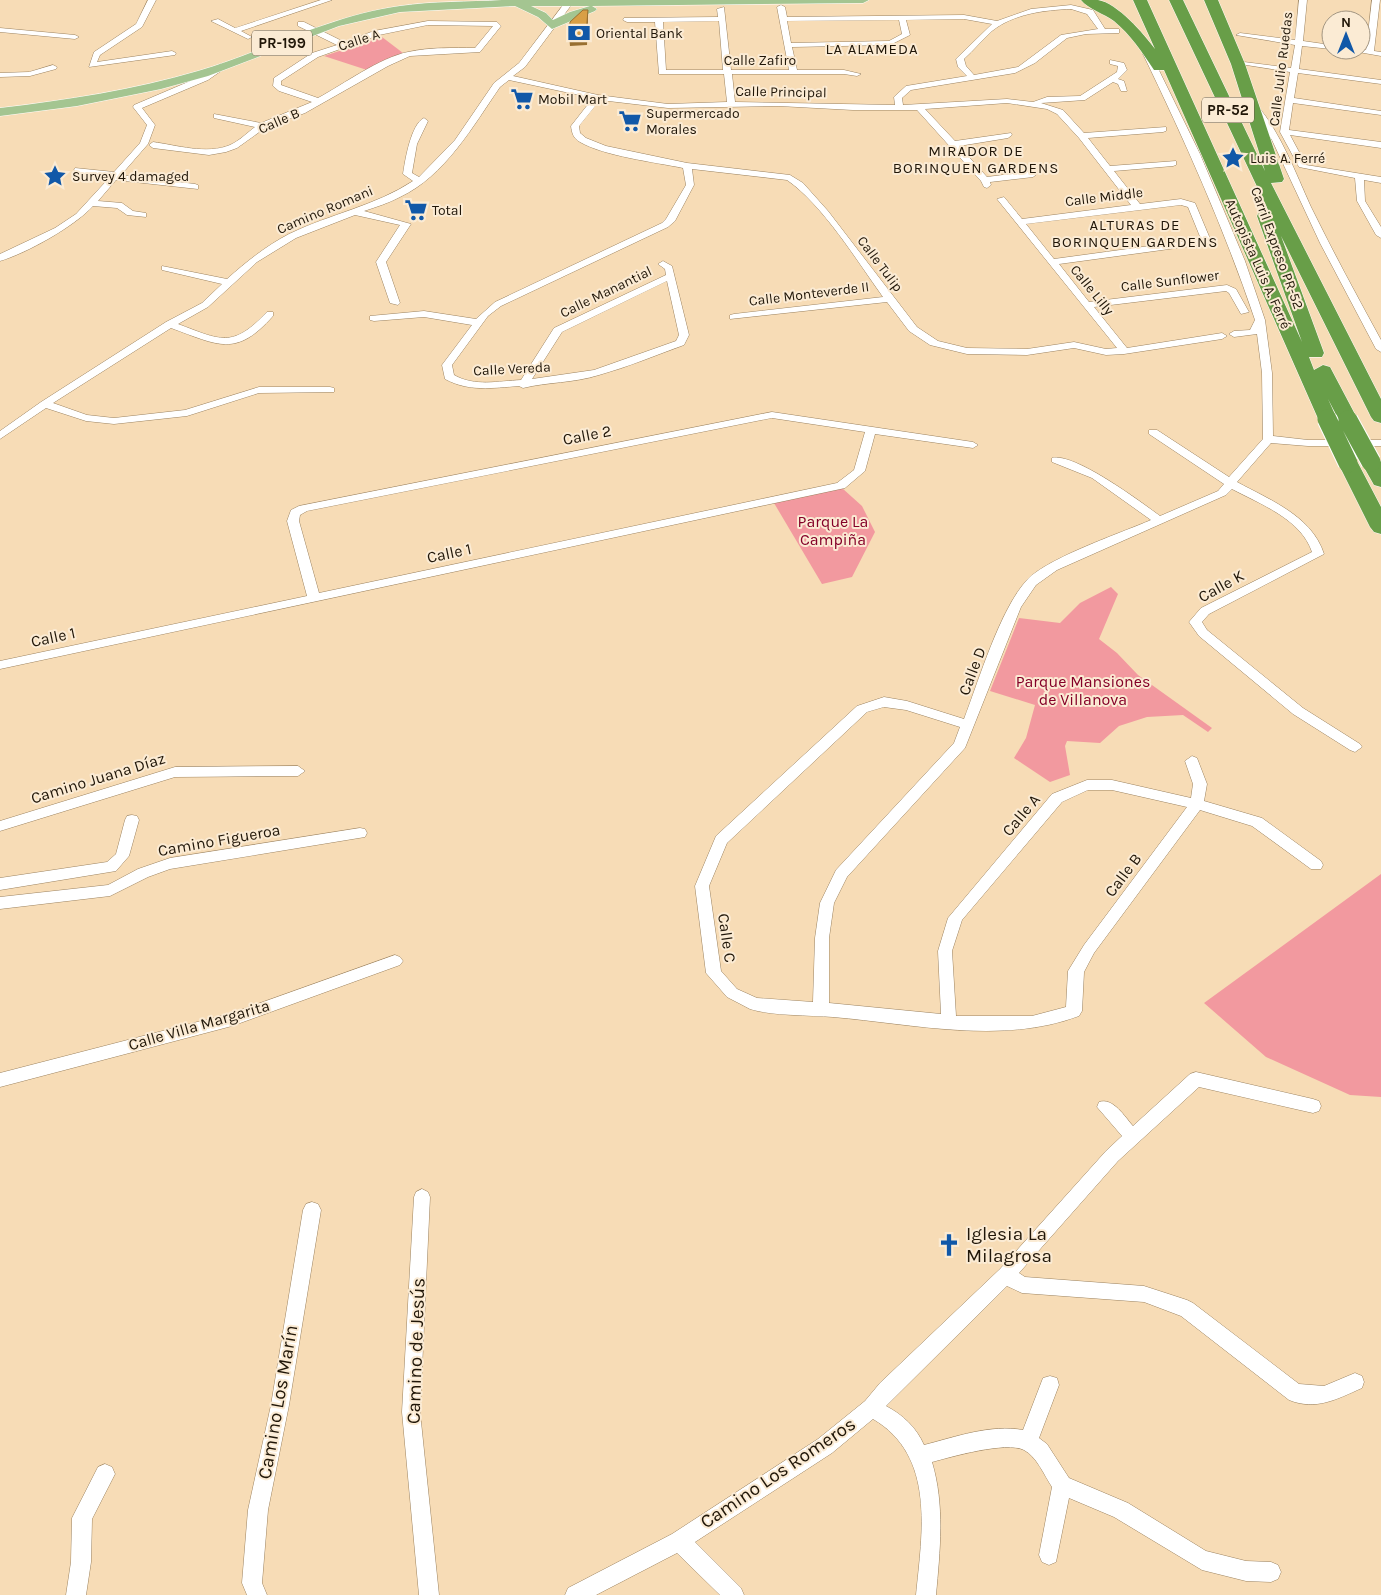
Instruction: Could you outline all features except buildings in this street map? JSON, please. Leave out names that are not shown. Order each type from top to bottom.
[{"type":"highway","points":[[1088,0],[1114,7],[1153,56],[1177,101],[1199,130]]},
{"type":"highway","name":"Autopista Luis A. Ferré","points":[[1140,0],[1327,419],[1381,527]]},
{"type":"highway","name":"PR-52","points":[[1176,0],[1192,37],[1338,336],[1381,417]]},
{"type":"highway","points":[[1214,3],[1252,105],[1279,189],[1282,218]]},
{"type":"highway","name":"Carril Expreso PR-52","points":[[1315,353],[1241,154],[1173,30],[1162,14],[1166,29],[1265,252],[1348,420],[1381,480]]},
{"type":"main road","name":"PR-199","points":[[0,101],[74,92],[148,77],[191,65],[302,24],[384,3],[409,0]]},
{"type":"main road","name":"PR-199","points":[[0,112],[78,102],[157,86],[227,64],[345,21],[400,9],[570,2],[625,4],[863,0]]},
{"type":"main road","points":[[510,4],[530,9],[542,15],[552,24],[586,10],[625,4]]},
{"type":"street","points":[[152,0],[139,25],[97,54],[92,65],[172,53]]},
{"type":"street","points":[[235,30],[328,0]]},
{"type":"street","name":"Calle Julio Ruedas","points":[[1303,0],[1299,43],[1284,132],[1303,167],[1359,177]]},
{"type":"street","points":[[1371,43],[1376,0]]},
{"type":"street","name":"Camino Romani","points":[[0,436],[45,404],[170,324],[205,305],[227,282],[254,260],[293,236],[398,194],[418,181],[458,142],[497,86],[522,65],[570,2]]},
{"type":"street","points":[[972,77],[962,67],[960,59],[997,23],[1037,9],[1076,5],[1089,11],[1103,31]]},
{"type":"street","points":[[781,7],[793,72]]},
{"type":"street","points":[[721,8],[731,105]]},
{"type":"street","points":[[784,19],[964,17],[997,23]]},
{"type":"street","points":[[789,45],[890,43],[906,35],[902,18]]},
{"type":"street","points":[[627,20],[721,19]]},
{"type":"street","name":"Calle Zafiro","points":[[659,20],[662,72],[858,74]]},
{"type":"street","points":[[215,21],[248,37]]},
{"type":"street","name":"Calle A","points":[[318,102],[282,89],[277,86],[278,80],[315,56],[342,44],[377,33],[428,23],[493,23],[497,26],[477,50]]},
{"type":"street","points":[[302,24],[342,44]]},
{"type":"street","points":[[0,30],[75,37]]},
{"type":"street","points":[[0,39],[10,31]]},
{"type":"street","points":[[899,107],[898,97],[909,88],[1028,66],[1059,39],[1079,33],[1116,31]]},
{"type":"street","points":[[1240,35],[1321,46]]},
{"type":"street","points":[[1145,46],[1196,154],[1240,261],[1260,320],[1267,373],[1268,439],[1308,444],[1381,443]]},
{"type":"street","name":"Calle B","points":[[154,145],[210,152],[223,150],[234,146],[262,126],[302,111],[408,54],[427,51],[477,50]]},
{"type":"street","points":[[1019,102],[1082,98],[1113,79],[1123,70],[1121,65],[1113,62]]},
{"type":"street","points":[[0,258],[58,230],[79,216],[116,176],[144,144],[151,125],[137,107],[206,78],[227,64]]},
{"type":"street","points":[[1244,64],[1381,82]]},
{"type":"street","points":[[0,76],[30,74],[53,67]]},
{"type":"street","name":"Calle Principal","points":[[508,77],[598,97],[668,106],[919,107],[1019,102],[1060,112],[1082,136]]},
{"type":"street","points":[[1113,79],[1121,83],[1124,89]]},
{"type":"street","name":"Calle Tulip","points":[[598,97],[575,126],[576,134],[582,140],[604,148],[688,166],[790,178],[800,185],[825,213],[888,299],[913,329],[934,343],[967,351],[1026,352],[1074,346],[1106,352],[1222,336]]},
{"type":"street","points":[[1288,100],[1381,113]]},
{"type":"street","points":[[1252,105],[1260,113],[1333,261],[1381,349]]},
{"type":"street","points":[[919,107],[986,182],[1033,174]]},
{"type":"street","points":[[217,116],[262,126]]},
{"type":"street","points":[[418,181],[407,174],[412,144],[424,121]]},
{"type":"street","points":[[1082,136],[1163,129]]},
{"type":"street","points":[[1284,132],[1381,145]]},
{"type":"street","points":[[953,144],[1008,136]]},
{"type":"street","points":[[1082,136],[1137,207]]},
{"type":"street","points":[[1108,170],[1174,163]]},
{"type":"street","name":"Calle Vereda","points":[[663,264],[669,268],[684,335],[680,343],[596,372],[553,382],[474,386],[462,384],[449,377],[447,365],[479,323],[498,304],[670,221],[690,185],[688,166]]},
{"type":"street","points":[[78,170],[195,187]]},
{"type":"street","points":[[1381,180],[1359,177],[1361,201],[1381,235]]},
{"type":"street","name":"Calle Lilly","points":[[1001,199],[1124,351]]},
{"type":"street","name":"Calle Middle","points":[[1020,222],[1181,202],[1192,205],[1206,241],[1052,262]]},
{"type":"street","points":[[91,203],[119,205],[130,213],[143,215]]},
{"type":"street","points":[[355,212],[406,224],[381,262],[396,303]]},
{"type":"street","points":[[165,268],[227,282]]},
{"type":"street","name":"Calle Manantial","points":[[523,385],[558,330],[671,276]]},
{"type":"street","name":"Calle Sunflower","points":[[1087,305],[1227,288],[1233,291],[1244,312]]},
{"type":"street","name":"Calle Monteverde II","points":[[734,317],[888,299]]},
{"type":"street","points":[[170,324],[210,337],[236,342],[254,331],[270,314]]},
{"type":"street","points":[[374,318],[424,314],[479,323]]},
{"type":"street","points":[[1234,334],[1253,333],[1260,320]]},
{"type":"street","points":[[45,404],[86,418],[114,420],[187,413],[259,390],[330,390]]},
{"type":"street","name":"Calle 2","points":[[314,598],[293,521],[295,513],[303,508],[772,415],[973,445]]},
{"type":"street","name":"Calle 1","points":[[0,665],[841,486],[859,471],[871,430]]},
{"type":"street","points":[[1153,432],[1232,484]]},
{"type":"street","name":"Calle D","points":[[821,1009],[822,938],[827,904],[841,874],[960,745],[1015,606],[1032,582],[1054,567],[1222,493],[1232,484],[1268,439]]},
{"type":"street","points":[[1056,460],[1096,476],[1160,520]]},
{"type":"street","name":"Calle K","points":[[1232,484],[1293,518],[1314,541],[1318,554],[1205,611],[1195,622],[1203,633],[1298,710],[1355,747]]},
{"type":"street","name":"Calle C","points":[[969,725],[907,706],[884,702],[862,709],[721,840],[702,886],[714,973],[732,993],[755,1004],[949,1021],[1007,1024],[1060,1019],[1074,1011]]},
{"type":"street","points":[[1192,761],[1200,784],[1197,804]]},
{"type":"street","name":"Camino Juana Díaz","points":[[0,826],[175,772],[298,771]]},
{"type":"street","name":"Calle A","points":[[949,1021],[946,951],[955,918],[1057,798],[1087,785],[1112,786],[1197,804],[1257,822],[1316,865]]},
{"type":"street","name":"Calle B","points":[[1074,1011],[1076,971],[1089,949],[1197,804]]},
{"type":"street","points":[[0,884],[111,867],[122,856],[132,820]]},
{"type":"street","name":"Camino Figueroa","points":[[0,903],[110,890],[143,873],[170,864],[360,833]]},
{"type":"street","name":"Calle Villa Margarita","points":[[0,1080],[30,1070],[232,1019],[396,961]]},
{"type":"street","points":[[872,1408],[887,1390],[1006,1275],[1102,1166],[1196,1080],[1313,1106]]},
{"type":"street","points":[[1105,1107],[1133,1137]]},
{"type":"street","name":"Camino de Jesús","points":[[422,1197],[411,1412],[429,1595]]},
{"type":"street","name":"Camino Los Marín","points":[[257,1595],[252,1583],[258,1510],[280,1405],[312,1210]]},
{"type":"street","points":[[1006,1275],[1022,1285],[1144,1294],[1187,1309],[1296,1394],[1324,1395],[1355,1382]]},
{"type":"street","points":[[1028,1441],[1050,1385]]},
{"type":"street","name":"Camino Los Romeros","points":[[575,1595],[679,1541],[826,1446],[872,1408],[884,1412],[908,1435],[921,1455],[930,1487],[930,1541],[926,1595]]},
{"type":"street","points":[[921,1455],[976,1441],[1014,1438],[1028,1441],[1040,1451],[1062,1485],[1121,1510],[1202,1560],[1246,1571],[1271,1572]]},
{"type":"street","points":[[76,1595],[81,1562],[82,1518],[105,1474]]},
{"type":"street","points":[[1049,1555],[1062,1485]]},
{"type":"street","points":[[679,1541],[734,1595]]},
{"type":"green space","points":[[382,37],[403,53],[367,70],[324,56]]},
{"type":"green space","name":"Parque La Campiña","points":[[842,488],[862,506],[875,532],[852,577],[822,584],[774,503]]},
{"type":"green space","name":"Parque Mansiones de Villanova","points":[[1111,587],[1118,594],[1099,639],[1117,653],[1138,675],[1212,728],[1208,732],[1183,715],[1147,717],[1119,726],[1100,743],[1067,741],[1065,746],[1070,775],[1050,782],[1014,758],[1026,738],[1035,705],[990,691],[1019,618],[1060,623],[1080,603]]},
{"type":"green space","points":[[1381,874],[1381,1097],[1350,1095],[1266,1057],[1204,1003]]},
{"type":"place","name":"Oriental Bank","points":[[579,33]]},
{"type":"place","name":"Mobil Mart","points":[[522,99]]},
{"type":"place","name":"Supermercado Morales","points":[[630,121]]},
{"type":"place","name":"Luis A. Ferré","points":[[1233,158]]},
{"type":"place","name":"Survey 4 damaged","points":[[55,176]]},
{"type":"place","name":"Total","points":[[416,210]]},
{"type":"place","name":"Iglesia La Milagrosa","points":[[949,1245]]},
{"type":"district","name":"LA ALAMEDA","points":[[872,49]]},
{"type":"district","name":"MIRADOR DE BORINQUEN GARDENS","points":[[976,160]]},
{"type":"district","name":"ALTURAS DE BORINQUEN GARDENS","points":[[1135,234]]}]
